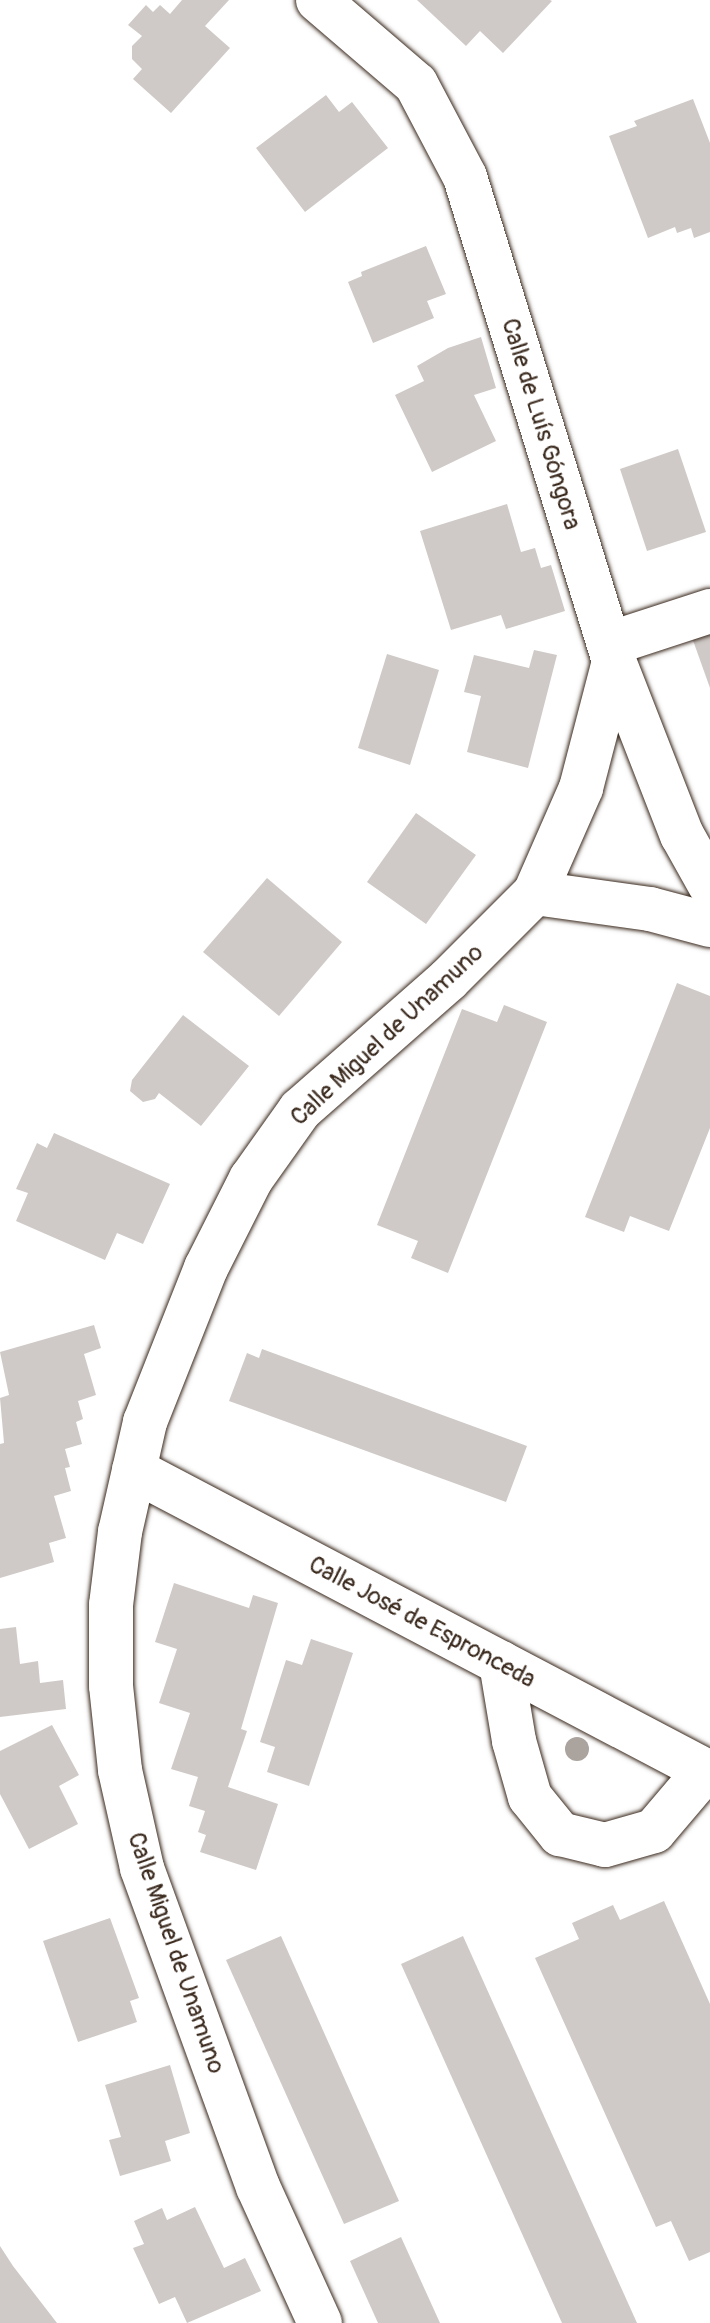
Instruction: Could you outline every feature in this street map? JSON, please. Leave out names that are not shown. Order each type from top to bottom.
[{"type":"street","name":"Calle de Luís Góngora","points":[[318,0],[416,84],[465,177],[611,653],[682,835],[710,885]]},
{"type":"street","points":[[710,611],[611,653],[581,788],[535,893],[650,909],[710,925]]},
{"type":"street","name":"Calle Miguel de Unamuno","points":[[320,2323],[247,2158],[142,1868],[120,1770],[111,1686],[111,1605],[120,1532],[145,1422],[206,1268],[251,1179],[300,1110],[448,980],[535,893]]},
{"type":"street","name":"Calle José de Espronceda","points":[[134,1470],[707,1772]]},
{"type":"street","points":[[501,1663],[514,1741],[530,1797],[560,1834],[605,1845],[654,1831],[707,1772]]},
{"type":"building","points":[[182,0],[229,0],[205,26],[230,48],[171,113],[133,79],[142,69],[132,59],[132,46],[142,36],[128,25],[146,5],[153,12],[160,5],[170,14]]},
{"type":"building","points":[[417,0],[552,1],[503,53],[480,31],[466,46]]},
{"type":"building","points":[[326,95],[339,112],[352,102],[388,148],[305,212],[256,148]]},
{"type":"building","points":[[693,99],[710,143],[710,232],[694,238],[691,228],[677,233],[675,227],[648,238],[609,136],[637,126],[634,121]]},
{"type":"building","points":[[426,246],[446,294],[427,301],[434,318],[373,343],[348,282],[362,276],[361,272]]},
{"type":"building","points":[[481,337],[496,388],[474,395],[496,441],[432,472],[395,395],[424,381],[417,366],[448,348]]},
{"type":"building","points":[[678,449],[706,532],[647,551],[620,469]]},
{"type":"building","points":[[507,504],[521,552],[535,548],[541,568],[551,565],[565,611],[506,629],[501,615],[451,630],[420,531]]},
{"type":"building","points":[[710,625],[710,688],[690,632]]},
{"type":"building","points":[[534,650],[557,655],[528,768],[467,752],[481,696],[464,692],[474,655],[529,668]]},
{"type":"building","points":[[387,654],[439,670],[410,765],[358,748]]},
{"type":"building","points":[[416,813],[476,855],[426,924],[367,882]]},
{"type":"building","points":[[267,878],[342,942],[279,1016],[203,952]]},
{"type":"building","points":[[677,983],[710,996],[710,1128],[669,1231],[630,1216],[624,1232],[585,1217]]},
{"type":"building","points":[[504,1005],[547,1022],[448,1273],[411,1258],[418,1241],[377,1225],[462,1009],[497,1022]]},
{"type":"building","points":[[183,1015],[249,1066],[201,1126],[159,1093],[155,1099],[143,1102],[130,1091],[132,1080]]},
{"type":"building","points":[[54,1133],[170,1184],[143,1244],[117,1233],[105,1260],[16,1221],[28,1193],[16,1189],[37,1143],[47,1148]]},
{"type":"building","points":[[94,1325],[101,1348],[84,1354],[96,1395],[78,1401],[83,1419],[76,1422],[82,1444],[65,1449],[70,1467],[65,1468],[71,1491],[54,1496],[66,1538],[49,1543],[54,1562],[0,1578],[0,1444],[4,1443],[0,1398],[9,1395],[0,1352]]},
{"type":"building","points":[[262,1349],[527,1446],[506,1502],[229,1401],[247,1353],[259,1358]]},
{"type":"building","points":[[174,1583],[249,1608],[253,1595],[278,1603],[241,1729],[247,1731],[228,1787],[278,1804],[256,1870],[200,1852],[206,1835],[198,1832],[205,1811],[189,1806],[198,1777],[171,1769],[190,1713],[159,1703],[177,1649],[155,1642]]},
{"type":"building","points":[[16,1627],[20,1664],[38,1661],[40,1683],[63,1680],[66,1709],[0,1717],[0,1629]]},
{"type":"building","points":[[311,1639],[353,1653],[309,1786],[267,1772],[275,1747],[260,1742],[286,1660],[302,1665]]},
{"type":"building","points":[[52,1725],[79,1775],[59,1786],[78,1824],[29,1849],[0,1794],[0,1751]]},
{"type":"building","points":[[664,1901],[710,2004],[710,2252],[689,2261],[671,2221],[656,2227],[535,1958],[579,1939],[572,1923],[613,1905],[620,1920]]},
{"type":"building","points":[[110,1918],[139,1998],[130,2001],[137,2022],[78,2042],[43,1941]]},
{"type":"building","points":[[281,1936],[399,2201],[344,2224],[226,1960]]},
{"type":"building","points":[[463,1936],[637,2323],[562,2323],[401,1964]]},
{"type":"building","points":[[170,2065],[190,2133],[165,2141],[171,2161],[120,2176],[109,2140],[121,2137],[105,2085]]},
{"type":"building","points":[[195,2207],[224,2268],[245,2258],[261,2291],[187,2323],[175,2297],[159,2304],[133,2248],[144,2244],[134,2221],[162,2208],[167,2220]]},
{"type":"building","points":[[401,2237],[440,2323],[378,2323],[350,2261]]},
{"type":"building","points":[[0,2246],[13,2266],[57,2323],[0,2323]]}]
